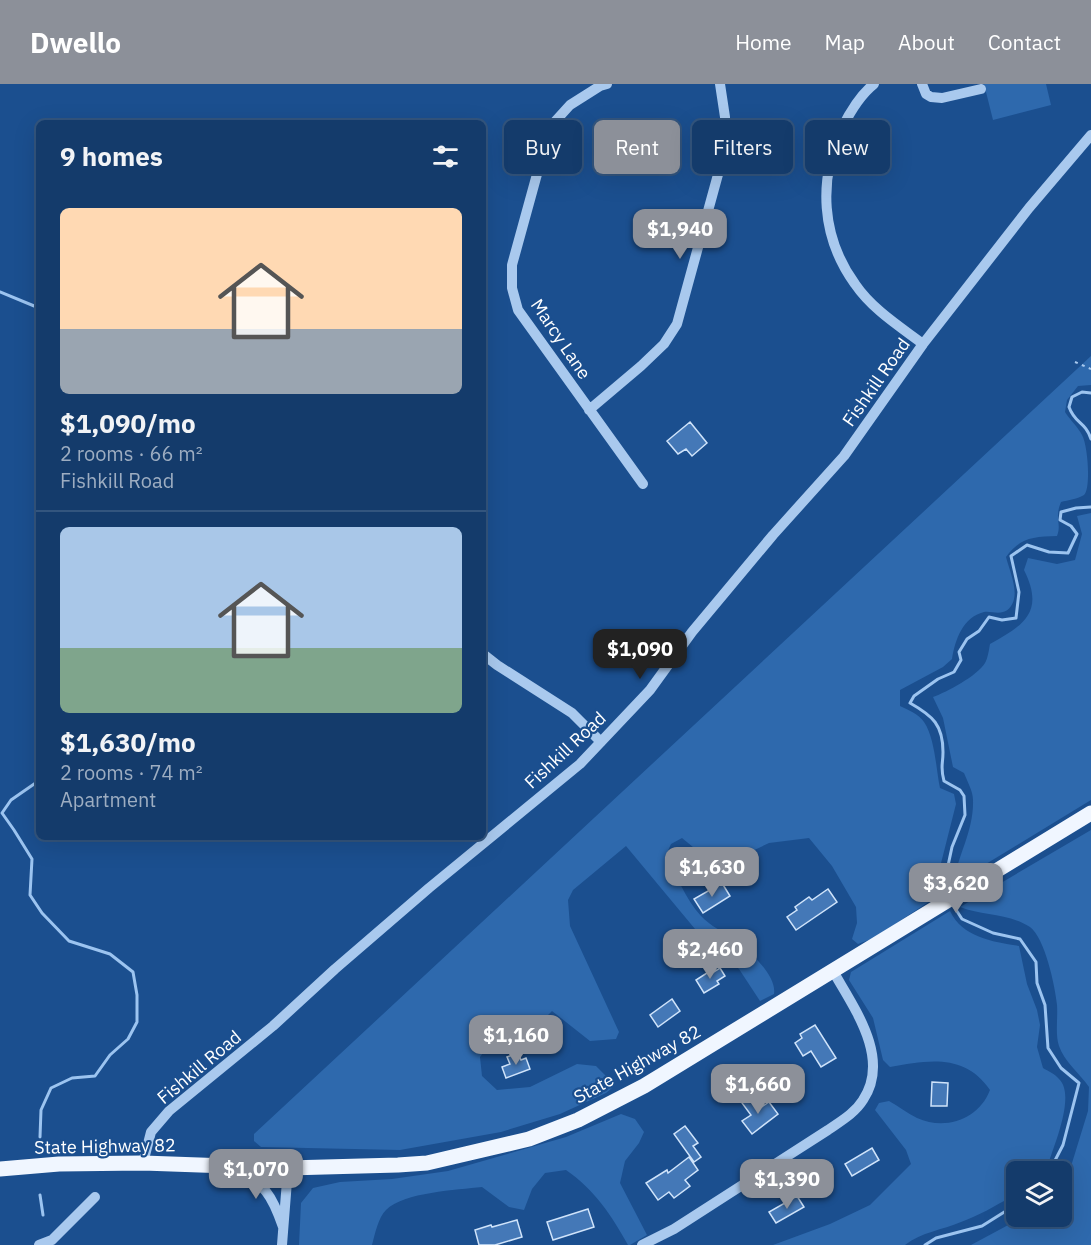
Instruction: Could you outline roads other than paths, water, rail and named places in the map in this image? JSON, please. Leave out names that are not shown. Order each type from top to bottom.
[{"type":"main road","name":"State Highway 82","points":[[0,1169],[59,1164],[142,1162],[288,1168],[398,1165],[426,1163],[529,1139],[578,1120],[628,1095],[1091,813]]},
{"type":"street","name":"Marcy Lane","points":[[607,84],[570,105],[550,127],[512,265],[512,288],[518,310],[643,483]]},
{"type":"street","points":[[589,410],[664,344],[677,324],[725,150],[725,117],[720,84]]},
{"type":"street","points":[[874,84],[850,112],[828,166],[825,199],[830,230],[840,258],[855,284],[880,312],[923,344]]},
{"type":"street","points":[[921,84],[926,94],[936,98],[981,89]]},
{"type":"street","name":"Fishkill Road","points":[[142,1162],[151,1132],[170,1111],[273,1026],[429,888],[580,764],[650,690],[692,632],[843,456],[923,344],[1029,208],[1091,135]]},
{"type":"street","points":[[486,656],[572,713],[601,742]]},
{"type":"street","points":[[642,1245],[693,1217],[828,1130],[848,1116],[862,1102],[874,1077],[873,1054],[860,1019],[833,971]]},
{"type":"street","points":[[235,1167],[264,1187],[274,1201],[283,1227]]},
{"type":"street","points":[[282,1245],[288,1168]]},
{"type":"street","points":[[39,1245],[52,1240],[95,1197]]},
{"type":"waterway","points":[[0,292],[36,307]]},
{"type":"waterway","points":[[1091,393],[1082,392],[1072,397],[1069,407],[1091,439]]},
{"type":"waterway","points":[[946,894],[943,889],[952,847],[965,815],[964,796],[960,790],[944,781],[943,743],[939,728],[931,717],[910,703],[914,696],[938,679],[954,672],[961,660],[959,652],[967,639],[979,631],[989,617],[1002,620],[1016,618],[1019,592],[1011,556],[1027,545],[1049,552],[1068,553],[1077,534],[1071,526],[1060,520],[1061,512],[1091,507]]},
{"type":"waterway","points":[[36,783],[11,800],[2,813],[32,859],[30,895],[42,913],[69,941],[110,954],[133,972],[137,995],[137,1022],[128,1039],[110,1055],[95,1076],[72,1078],[51,1088],[41,1110],[40,1137]]},
{"type":"waterway","points":[[951,902],[962,919],[993,933],[1020,939],[1036,962],[1037,983],[1045,1005],[1048,1048],[1061,1068],[1079,1083],[1063,1145],[1055,1161]]},
{"type":"waterway","points":[[40,1195],[43,1215]]},
{"type":"waterway","points":[[925,1245],[936,1238],[982,1226],[1006,1211]]}]
